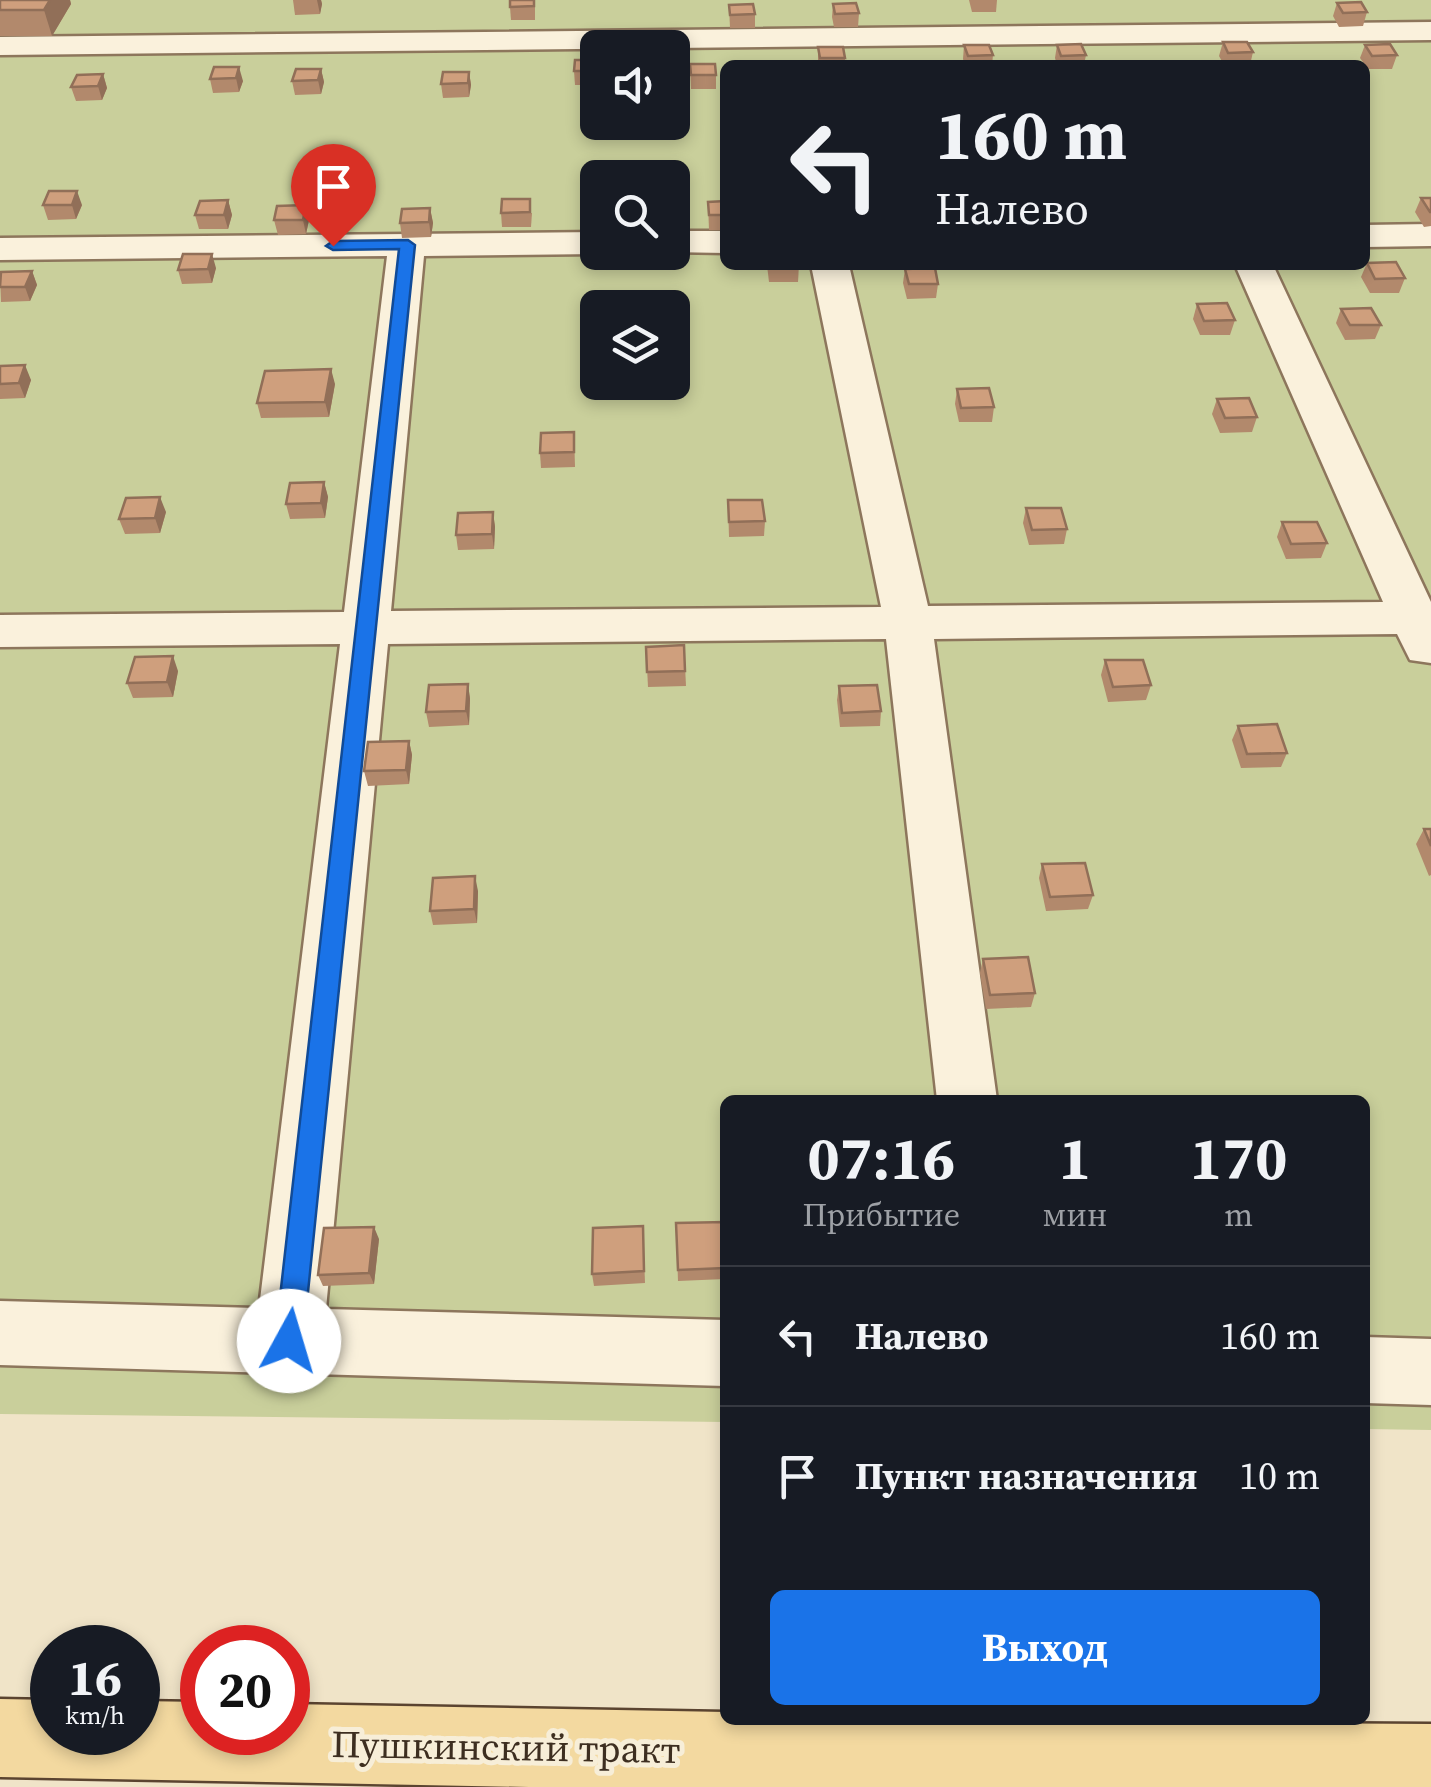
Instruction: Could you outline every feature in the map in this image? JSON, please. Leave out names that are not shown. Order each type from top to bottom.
[{"type":"main road","name":"Пушкинский тракт","points":[[0,1738],[1073,1772],[1431,1764]]},
{"type":"lane","points":[[648,0],[654,30]]},
{"type":"lane","points":[[0,46],[260,29],[580,37]]},
{"type":"lane","points":[[690,39],[1431,31]]},
{"type":"lane","points":[[1370,236],[1431,235]]},
{"type":"lane","points":[[690,242],[720,242]]},
{"type":"lane","points":[[0,248],[580,243]]},
{"type":"lane","points":[[289,1341],[408,245]]},
{"type":"lane","points":[[831,270],[908,623],[967,1095]]},
{"type":"lane","points":[[0,631],[908,623],[1425,630],[1256,270]]},
{"type":"lane","points":[[0,1333],[720,1352]]},
{"type":"lane","points":[[1370,1370],[1431,1372]]},
{"type":"green space","points":[[0,0],[1431,0],[1431,1430],[1370,1429],[1370,1095],[720,1095],[720,1422],[0,1414]]},
{"type":"building","points":[[0,0],[50,0],[44,10],[0,10]]},
{"type":"building","points":[[510,0],[534,0],[534,6],[510,7]]},
{"type":"building","points":[[1361,2],[1367,12],[1343,13],[1337,3]]},
{"type":"building","points":[[856,3],[859,13],[835,14],[833,4]]},
{"type":"building","points":[[753,4],[755,14],[730,15],[729,5]]},
{"type":"building","points":[[1223,42],[1247,42],[1253,52],[1228,53]]},
{"type":"building","points":[[1081,44],[1086,55],[1061,56],[1057,45]]},
{"type":"building","points":[[1390,44],[1397,55],[1372,56],[1365,45]]},
{"type":"building","points":[[964,45],[989,45],[993,55],[968,56]]},
{"type":"building","points":[[818,47],[843,47],[845,58],[820,58]]},
{"type":"building","points":[[690,64],[715,64],[716,75],[691,75]]},
{"type":"building","points":[[214,67],[239,67],[236,78],[210,79]]},
{"type":"building","points":[[296,69],[321,69],[318,80],[292,81]]},
{"type":"building","points":[[443,72],[469,72],[468,83],[441,84]]},
{"type":"building","points":[[103,74],[98,86],[71,87],[77,75]]},
{"type":"building","points":[[49,191],[77,191],[72,205],[43,205]]},
{"type":"building","points":[[1421,198],[1431,198],[1431,212],[1430,212]]},
{"type":"building","points":[[502,199],[530,199],[530,212],[501,213]]},
{"type":"building","points":[[228,200],[224,215],[195,215],[200,201]]},
{"type":"building","points":[[720,201],[720,215],[709,215],[708,202]]},
{"type":"building","points":[[306,205],[303,220],[274,220],[277,206]]},
{"type":"building","points":[[430,208],[429,222],[400,223],[402,209]]},
{"type":"building","points":[[183,254],[212,254],[208,269],[178,270]]},
{"type":"building","points":[[1396,262],[1405,278],[1375,279],[1370,263]]},
{"type":"building","points":[[905,270],[935,270],[938,284],[909,284]]},
{"type":"building","points":[[32,271],[25,287],[0,287],[1,272]]},
{"type":"building","points":[[1227,303],[1235,320],[1204,321],[1197,304]]},
{"type":"building","points":[[1371,308],[1381,325],[1350,325],[1341,309]]},
{"type":"building","points":[[25,365],[19,383],[0,384],[0,366]]},
{"type":"building","points":[[331,369],[325,402],[257,403],[265,371]]},
{"type":"building","points":[[989,388],[994,407],[961,408],[957,389]]},
{"type":"building","points":[[1249,398],[1257,417],[1225,418],[1217,399]]},
{"type":"building","points":[[574,432],[574,452],[540,453],[541,433]]},
{"type":"building","points":[[324,482],[321,503],[286,504],[290,483]]},
{"type":"building","points":[[160,497],[155,518],[119,519],[126,498]]},
{"type":"building","points":[[728,500],[762,500],[765,521],[729,522]]},
{"type":"building","points":[[1026,508],[1061,508],[1067,529],[1032,530]]},
{"type":"building","points":[[493,512],[492,534],[456,535],[458,513]]},
{"type":"building","points":[[1282,522],[1317,522],[1327,543],[1291,544]]},
{"type":"building","points":[[684,645],[685,671],[647,672],[646,647]]},
{"type":"building","points":[[173,656],[167,682],[127,683],[135,657]]},
{"type":"building","points":[[1105,660],[1143,660],[1151,685],[1113,687]]},
{"type":"building","points":[[468,684],[466,711],[426,712],[429,685]]},
{"type":"building","points":[[877,685],[881,711],[842,713],[839,686]]},
{"type":"building","points":[[1277,724],[1287,753],[1247,754],[1238,726]]},
{"type":"building","points":[[409,741],[406,770],[364,771],[368,742]]},
{"type":"building","points":[[1085,863],[1093,895],[1050,897],[1042,864]]},
{"type":"building","points":[[475,876],[474,909],[430,911],[433,878]]},
{"type":"building","points":[[1028,957],[1035,993],[990,995],[983,959]]},
{"type":"building","points":[[720,1222],[720,1268],[678,1270],[676,1223]]},
{"type":"building","points":[[643,1226],[644,1271],[592,1274],[593,1228]]},
{"type":"building","points":[[374,1227],[369,1273],[318,1275],[324,1228]]},
{"type":"route","points":[[289,1341],[408,245],[333,246]]}]
